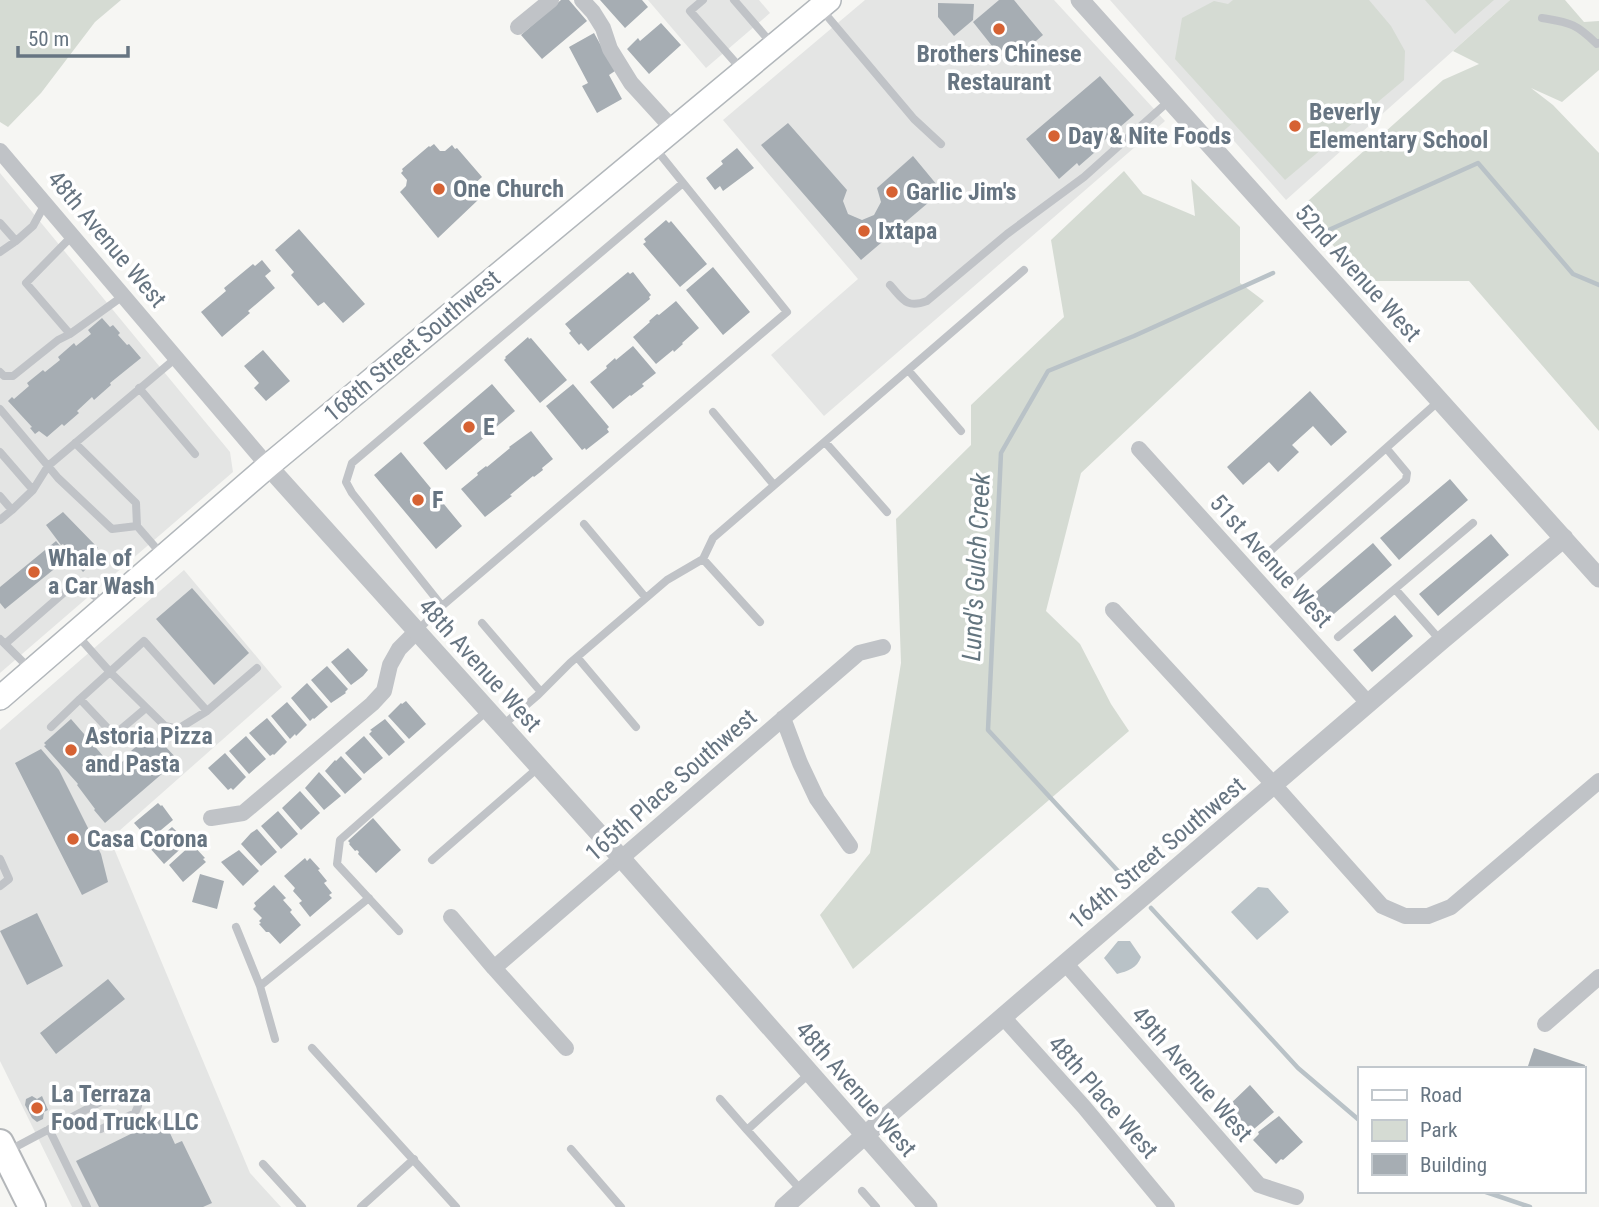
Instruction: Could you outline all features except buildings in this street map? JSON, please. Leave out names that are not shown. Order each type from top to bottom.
[{"type":"highway","points":[[2,1150],[32,1207]]},
{"type":"main road","name":"168th Street Southwest","points":[[0,698],[268,466],[824,4]]},
{"type":"street","points":[[518,27],[551,0]]},
{"type":"street","points":[[582,0],[603,28],[610,49],[631,83],[673,129]]},
{"type":"street","name":"52nd Avenue West","points":[[1080,0],[1599,578]]},
{"type":"street","name":"48th Avenue West","points":[[0,151],[268,466],[622,859],[928,1207]]},
{"type":"street","name":"51st Avenue West","points":[[1139,449],[1369,704]]},
{"type":"street","name":"164th Street Southwest","points":[[784,1207],[1564,538]]},
{"type":"street","points":[[1113,610],[1382,906],[1405,916],[1428,916],[1451,907],[1599,781]]},
{"type":"street","points":[[211,818],[243,813],[372,704],[384,691],[390,665],[399,649],[417,631]]},
{"type":"street","name":"165th Place Southwest","points":[[494,968],[859,653],[883,647]]},
{"type":"street","points":[[783,718],[817,799],[850,846]]},
{"type":"street","points":[[451,918],[566,1048]]},
{"type":"street","name":"49th Avenue West","points":[[1065,964],[1259,1185],[1296,1197]]},
{"type":"street","points":[[1545,1024],[1599,977]]},
{"type":"street","name":"48th Place West","points":[[1003,1017],[1084,1107],[1167,1207]]},
{"type":"lane","points":[[703,0],[690,11],[743,71]]},
{"type":"lane","points":[[734,0],[774,46]]},
{"type":"lane","points":[[824,4],[914,119],[941,144]]},
{"type":"lane","points":[[1542,18],[1572,24],[1599,43]]},
{"type":"lane","points":[[890,285],[905,302],[912,305],[927,301],[1007,233],[1084,177],[1170,100]]},
{"type":"lane","points":[[417,631],[442,606],[787,312],[653,146]]},
{"type":"lane","points":[[442,606],[352,493],[346,482],[352,463],[683,183]]},
{"type":"lane","points":[[0,252],[33,226],[46,204]]},
{"type":"lane","points":[[0,223],[16,241]]},
{"type":"lane","points":[[70,334],[26,283],[72,236]]},
{"type":"lane","points":[[502,726],[667,580],[703,559],[713,538],[1024,270]]},
{"type":"lane","points":[[0,373],[13,376],[58,340],[123,296]]},
{"type":"lane","points":[[0,520],[33,490],[48,466],[176,358]]},
{"type":"lane","points":[[908,370],[961,431]]},
{"type":"lane","points":[[139,388],[195,454]]},
{"type":"lane","points":[[1387,449],[1407,473],[1406,480],[1293,579],[1287,582],[1283,580],[1267,562],[1265,558],[1268,553],[1440,401]]},
{"type":"lane","points":[[0,409],[58,478],[112,529],[137,526]]},
{"type":"lane","points":[[713,412],[774,485]]},
{"type":"lane","points":[[825,442],[887,512]]},
{"type":"lane","points":[[75,443],[136,503],[137,526],[163,556]]},
{"type":"lane","points":[[0,452],[33,490]]},
{"type":"lane","points":[[0,496],[12,510]]},
{"type":"lane","points":[[1338,637],[1473,523]]},
{"type":"lane","points":[[584,524],[646,598]]},
{"type":"lane","points":[[703,559],[760,622]]},
{"type":"lane","points":[[32,670],[2,641],[75,583],[107,604]]},
{"type":"lane","points":[[1395,589],[1441,641]]},
{"type":"lane","points":[[482,623],[541,692]]},
{"type":"lane","points":[[75,632],[110,672],[165,726],[178,729],[207,710],[257,668]]},
{"type":"lane","points":[[51,727],[144,641],[207,710]]},
{"type":"lane","points":[[577,657],[636,727]]},
{"type":"lane","points":[[80,699],[114,735],[146,708]]},
{"type":"lane","points":[[399,931],[337,864],[340,840],[488,710]]},
{"type":"lane","points":[[432,860],[539,767]]},
{"type":"lane","points":[[0,859],[9,879],[0,886]]},
{"type":"lane","points":[[260,986],[369,898]]},
{"type":"lane","points":[[236,927],[260,986],[275,1039]]},
{"type":"lane","points":[[312,1048],[456,1207]]},
{"type":"lane","points":[[747,1130],[810,1073]]},
{"type":"lane","points":[[2,1150],[123,1090],[132,1093],[138,1106],[135,1113],[101,1129]]},
{"type":"lane","points":[[720,1099],[802,1191]]},
{"type":"lane","points":[[49,1129],[87,1207]]},
{"type":"lane","points":[[571,1150],[621,1207]]},
{"type":"lane","points":[[361,1207],[414,1159]]},
{"type":"lane","points":[[263,1164],[302,1207]]},
{"type":"lane","points":[[862,1191],[876,1207]]},
{"type":"shaded area","points":[[648,0],[759,0],[770,13],[706,68]]},
{"type":"shaded area","points":[[865,0],[1054,0],[1165,121],[824,416],[771,355],[858,279],[723,120]]},
{"type":"shaded area","name":"Beverly Elementary School","points":[[1110,0],[1510,0],[1286,200]]},
{"type":"shaded area","points":[[0,173],[230,452],[233,472],[0,673]]},
{"type":"shaded area","points":[[184,570],[282,687],[110,839],[250,1173],[281,1207],[72,1207],[0,1061],[0,730]]},
{"type":"shaded area","points":[[1258,887],[1268,888],[1289,912],[1257,940],[1231,912]]},
{"type":"shaded area","points":[[1118,941],[1130,941],[1141,957],[1132,968],[1117,974],[1104,958]]},
{"type":"green space","points":[[0,0],[121,0],[95,22],[41,93],[8,127],[0,122]]},
{"type":"green space","name":"Beverly Elementary School","points":[[1233,0],[1369,0],[1391,26],[1405,51],[1404,80],[1285,180],[1175,59],[1182,18],[1214,1],[1228,4]]},
{"type":"green space","points":[[1425,0],[1494,0],[1455,34]]},
{"type":"green space","points":[[1510,0],[1565,0],[1584,22],[1599,21],[1599,70],[1562,102],[1531,88],[1553,105],[1599,153],[1599,431],[1469,281],[1365,281],[1298,210],[1443,80],[1479,64],[1453,51]]},
{"type":"green space","points":[[1124,171],[1143,194],[1195,216],[1191,179],[1240,227],[1240,283],[1264,301],[1081,473],[1046,611],[1080,644],[1111,704],[1129,731],[853,969],[820,915],[870,853],[901,663],[896,519],[971,445],[971,405],[1064,317],[1051,240]]},
{"type":"waterway","name":"Lund's Gulch Creek","points":[[1322,233],[1478,163],[1573,274],[1599,285]]},
{"type":"waterway","name":"Lund's Gulch Creek","points":[[1129,883],[988,730],[1001,453],[1048,371],[1134,336],[1273,273]]},
{"type":"waterway","name":"Lund's Gulch Creek","points":[[1151,908],[1298,1068],[1358,1119]]},
{"type":"waterway","name":"Lund's Gulch Creek","points":[[1489,1193],[1530,1207]]},
{"type":"place","name":"Brothers Chinese Restaurant","points":[[999,29]]},
{"type":"place","name":"Beverly Elementary School","points":[[1295,126]]},
{"type":"place","name":"Day & Nite Foods","points":[[1054,136]]},
{"type":"place","name":"One Church","points":[[439,189]]},
{"type":"place","name":"Garlic Jim's","points":[[892,192]]},
{"type":"place","name":"Ixtapa","points":[[864,231]]},
{"type":"place","name":"E","points":[[469,427]]},
{"type":"place","name":"F","points":[[418,500]]},
{"type":"place","name":"Whale of a Car Wash","points":[[34,572]]},
{"type":"place","name":"Astoria Pizza and Pasta","points":[[71,750]]},
{"type":"place","name":"Casa Corona","points":[[73,839]]},
{"type":"place","name":"La Terraza Food Truck LLC","points":[[37,1108]]}]
